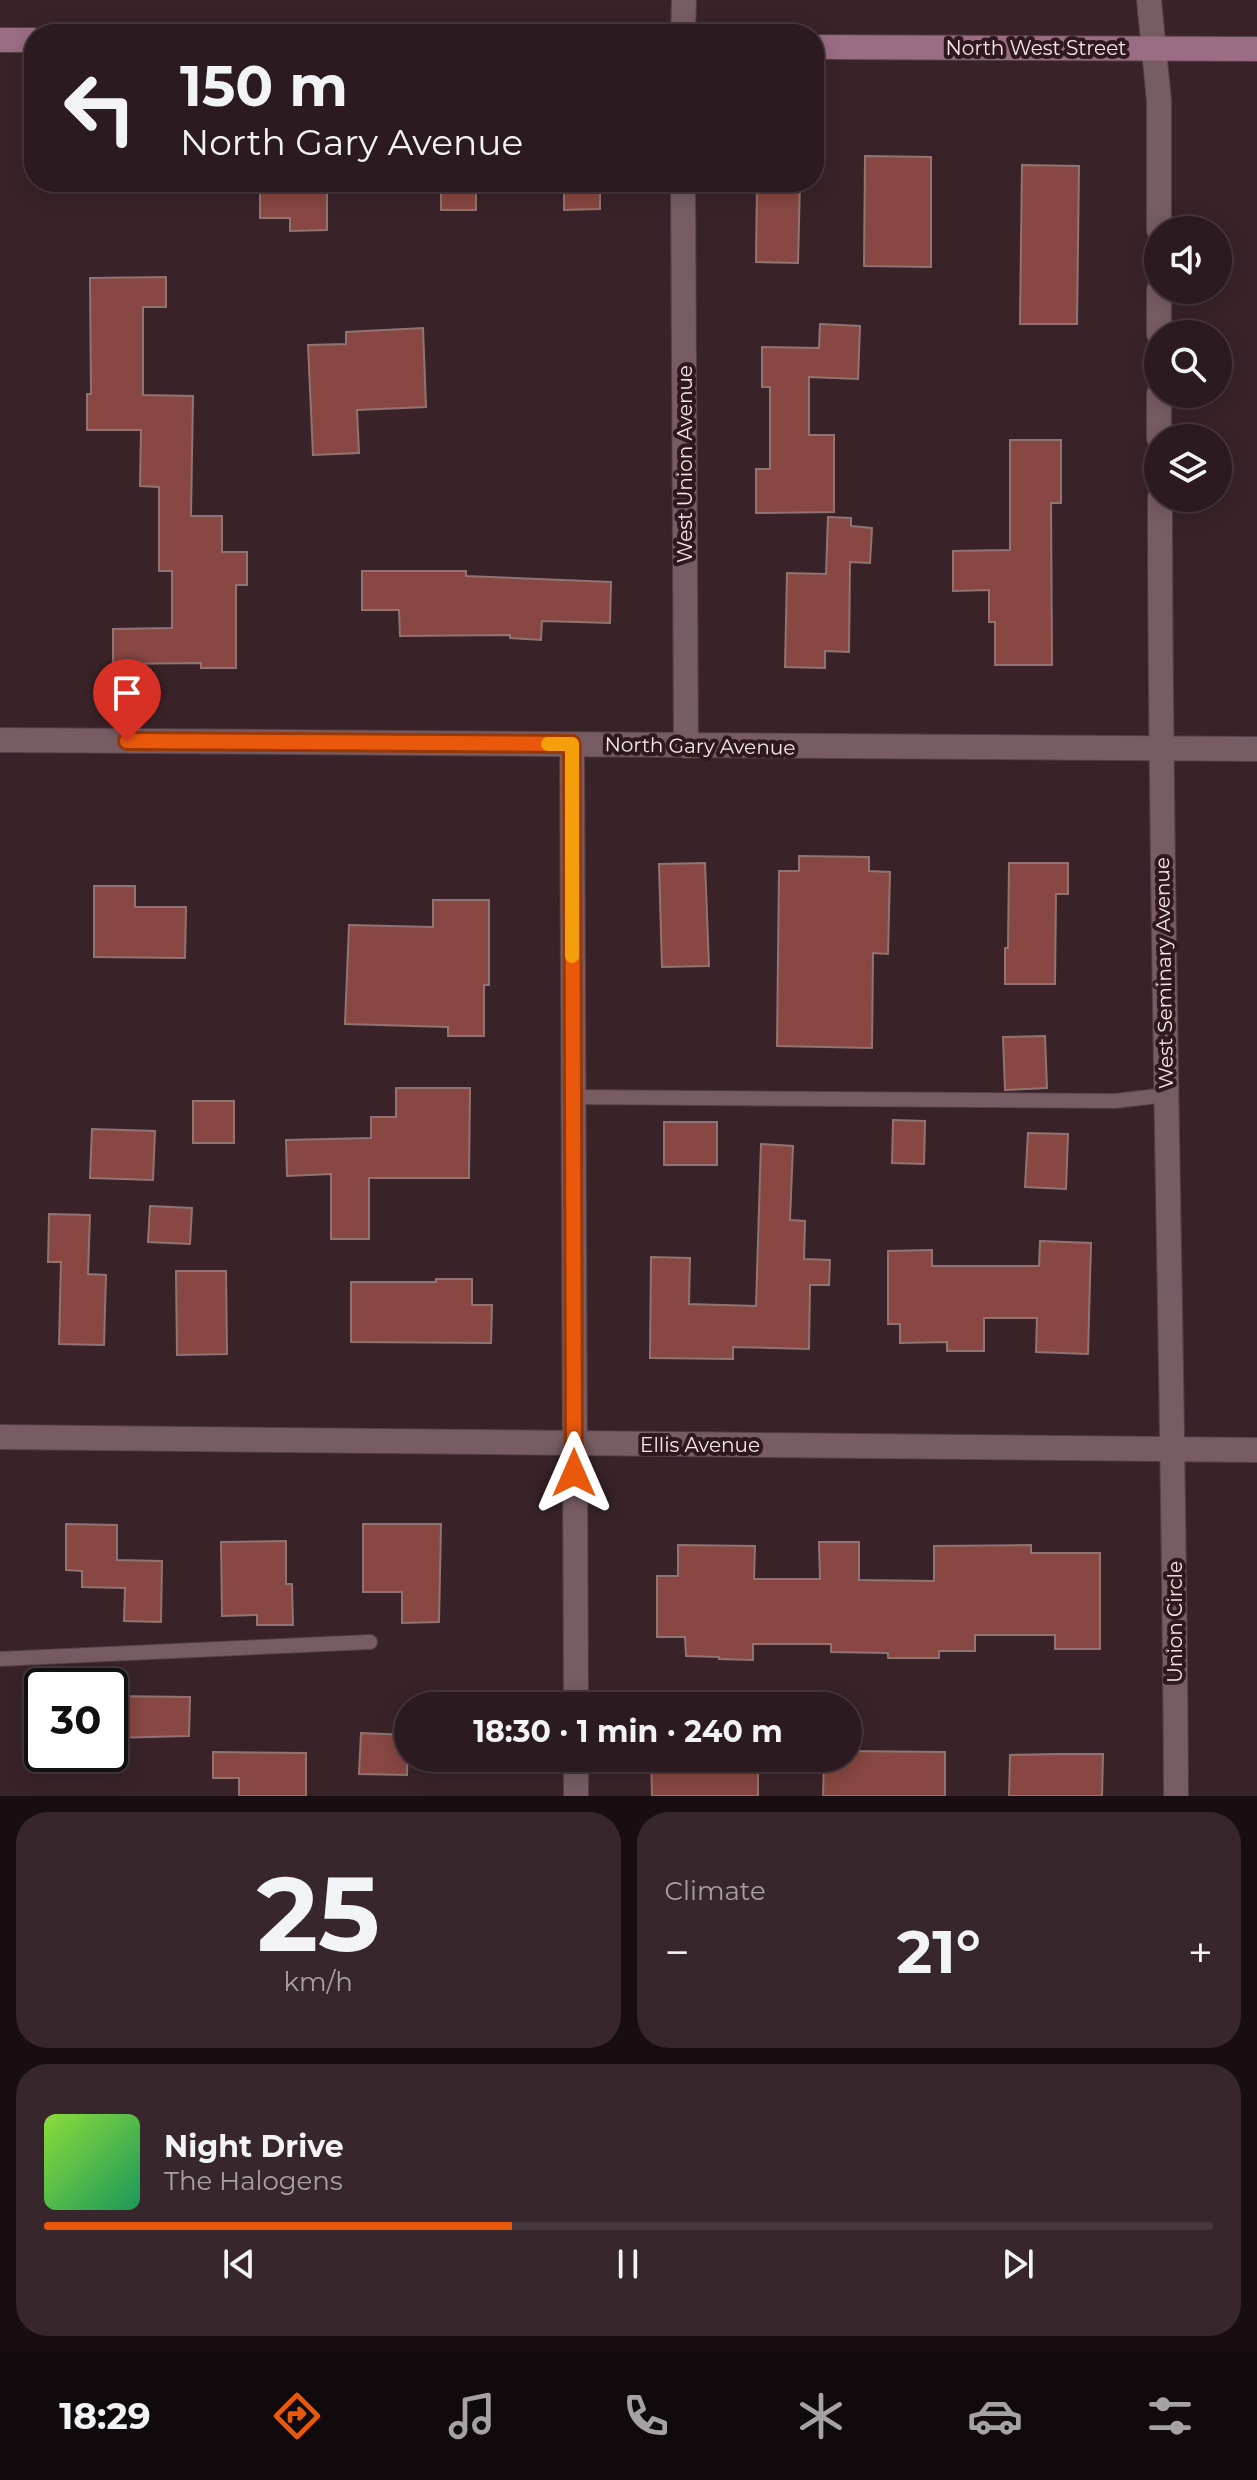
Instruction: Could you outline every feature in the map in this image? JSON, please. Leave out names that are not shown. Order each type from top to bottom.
[{"type":"street","points":[[683,24],[684,0]]},
{"type":"street","points":[[1149,0],[1159,101],[1159,216]]},
{"type":"street","points":[[0,40],[24,40]]},
{"type":"street","name":"North West Street","points":[[824,47],[1257,49]]},
{"type":"street","name":"West Union Avenue","points":[[683,192],[686,746]]},
{"type":"street","name":"West Seminary Avenue","points":[[1160,512],[1160,749],[1172,1449]]},
{"type":"street","name":"North Gary Avenue","points":[[0,740],[1257,749]]},
{"type":"street","points":[[572,744],[576,1692]]},
{"type":"street","name":"Ellis Avenue","points":[[0,1437],[1257,1450]]},
{"type":"street","name":"Union Circle","points":[[1172,1449],[1176,1796]]},
{"type":"street","points":[[576,1772],[576,1796]]},
{"type":"lane","points":[[573,1097],[1115,1101],[1166,1095]]},
{"type":"lane","points":[[0,1659],[370,1642]]},
{"type":"building","points":[[865,156],[931,157],[931,267],[864,266]]},
{"type":"building","points":[[1022,165],[1079,166],[1077,324],[1020,324]]},
{"type":"building","points":[[260,192],[327,192],[327,230],[290,231],[290,218],[260,218]]},
{"type":"building","points":[[441,192],[476,192],[476,210],[441,210]]},
{"type":"building","points":[[564,192],[600,192],[600,209],[564,210]]},
{"type":"building","points":[[757,192],[800,192],[798,263],[756,262]]},
{"type":"building","points":[[166,277],[166,307],[143,307],[143,395],[193,396],[191,516],[222,516],[222,552],[247,552],[247,585],[236,585],[236,668],[201,668],[201,663],[113,664],[113,629],[172,628],[172,571],[159,571],[159,487],[140,486],[141,430],[87,430],[87,394],[91,394],[90,278]]},
{"type":"building","points":[[820,324],[860,326],[858,379],[809,377],[809,435],[834,435],[834,512],[756,513],[756,469],[770,469],[770,387],[762,387],[762,347],[819,348]]},
{"type":"building","points":[[423,328],[426,407],[357,410],[359,453],[313,455],[308,345],[346,344],[346,332]]},
{"type":"building","points":[[1010,440],[1061,440],[1061,503],[1051,503],[1052,665],[995,665],[995,622],[989,622],[989,590],[953,591],[953,551],[1010,550]]},
{"type":"building","points":[[828,517],[851,518],[851,526],[872,528],[870,563],[850,562],[849,652],[825,651],[825,668],[785,667],[787,573],[826,574]]},
{"type":"building","points":[[362,571],[466,571],[466,576],[611,582],[610,623],[542,621],[541,640],[510,638],[510,635],[400,636],[399,610],[362,610]]},
{"type":"building","points":[[799,856],[869,857],[869,871],[890,872],[888,954],[873,953],[872,1048],[777,1046],[779,871],[799,871]]},
{"type":"building","points":[[705,863],[709,966],[662,967],[659,864]]},
{"type":"building","points":[[1009,863],[1068,863],[1068,894],[1056,894],[1055,984],[1005,984]]},
{"type":"building","points":[[94,886],[135,886],[135,907],[186,907],[185,958],[94,957]]},
{"type":"building","points":[[433,900],[489,900],[489,985],[484,985],[484,1036],[448,1036],[448,1027],[345,1024],[349,925],[433,927]]},
{"type":"building","points":[[1045,1036],[1047,1088],[1005,1090],[1003,1037]]},
{"type":"building","points":[[396,1088],[470,1088],[469,1178],[369,1178],[369,1239],[331,1239],[331,1174],[287,1176],[286,1140],[371,1138],[371,1117],[396,1117]]},
{"type":"building","points":[[193,1101],[234,1101],[234,1143],[193,1143]]},
{"type":"building","points":[[893,1120],[925,1121],[924,1164],[892,1163]]},
{"type":"building","points":[[664,1122],[717,1122],[717,1165],[664,1165]]},
{"type":"building","points":[[92,1129],[155,1131],[153,1180],[90,1178]]},
{"type":"building","points":[[1028,1133],[1068,1134],[1066,1189],[1025,1187]]},
{"type":"building","points":[[761,1144],[793,1146],[790,1220],[805,1221],[804,1259],[830,1260],[829,1285],[810,1285],[809,1349],[733,1347],[733,1359],[650,1358],[651,1257],[690,1258],[689,1304],[756,1306]]},
{"type":"building","points":[[150,1206],[192,1208],[190,1244],[148,1242]]},
{"type":"building","points":[[49,1214],[90,1215],[88,1274],[106,1275],[104,1345],[59,1344],[61,1262],[48,1262]]},
{"type":"building","points":[[1040,1241],[1091,1243],[1088,1354],[1036,1352],[1037,1318],[984,1318],[984,1351],[947,1351],[947,1342],[900,1343],[900,1324],[888,1324],[888,1251],[932,1250],[932,1266],[1039,1266]]},
{"type":"building","points":[[176,1271],[226,1271],[227,1354],[177,1355]]},
{"type":"building","points":[[436,1279],[472,1279],[472,1305],[492,1305],[491,1343],[351,1342],[351,1282],[436,1282]]},
{"type":"building","points":[[66,1524],[117,1525],[117,1560],[162,1561],[161,1622],[124,1621],[125,1588],[82,1587],[82,1571],[66,1570]]},
{"type":"building","points":[[363,1524],[441,1524],[439,1622],[402,1623],[402,1592],[363,1592]]},
{"type":"building","points":[[286,1541],[286,1584],[292,1584],[293,1625],[257,1625],[257,1615],[222,1616],[221,1542]]},
{"type":"building","points":[[819,1542],[859,1542],[859,1580],[934,1581],[934,1546],[1031,1545],[1031,1553],[1100,1553],[1100,1649],[1055,1649],[1055,1635],[975,1635],[975,1651],[939,1651],[939,1658],[888,1658],[888,1653],[831,1652],[831,1644],[753,1644],[753,1660],[686,1656],[685,1637],[657,1637],[657,1576],[678,1576],[678,1545],[755,1546],[754,1579],[820,1579]]},
{"type":"building","points":[[128,1696],[190,1697],[189,1736],[128,1738]]},
{"type":"building","points":[[361,1733],[394,1734],[394,1772],[407,1772],[407,1775],[359,1774]]},
{"type":"building","points":[[862,1751],[945,1752],[945,1796],[823,1796],[824,1772],[862,1772]]},
{"type":"building","points":[[213,1752],[306,1753],[306,1796],[239,1796],[239,1778],[213,1778]]},
{"type":"building","points":[[1103,1754],[1102,1796],[1009,1796],[1010,1755]]},
{"type":"building","points":[[651,1772],[758,1772],[758,1796],[652,1796]]},
{"type":"slow traffic","points":[[548,744],[572,744],[572,956]]},
{"type":"route","points":[[127,741],[572,744],[574,1473]]}]
